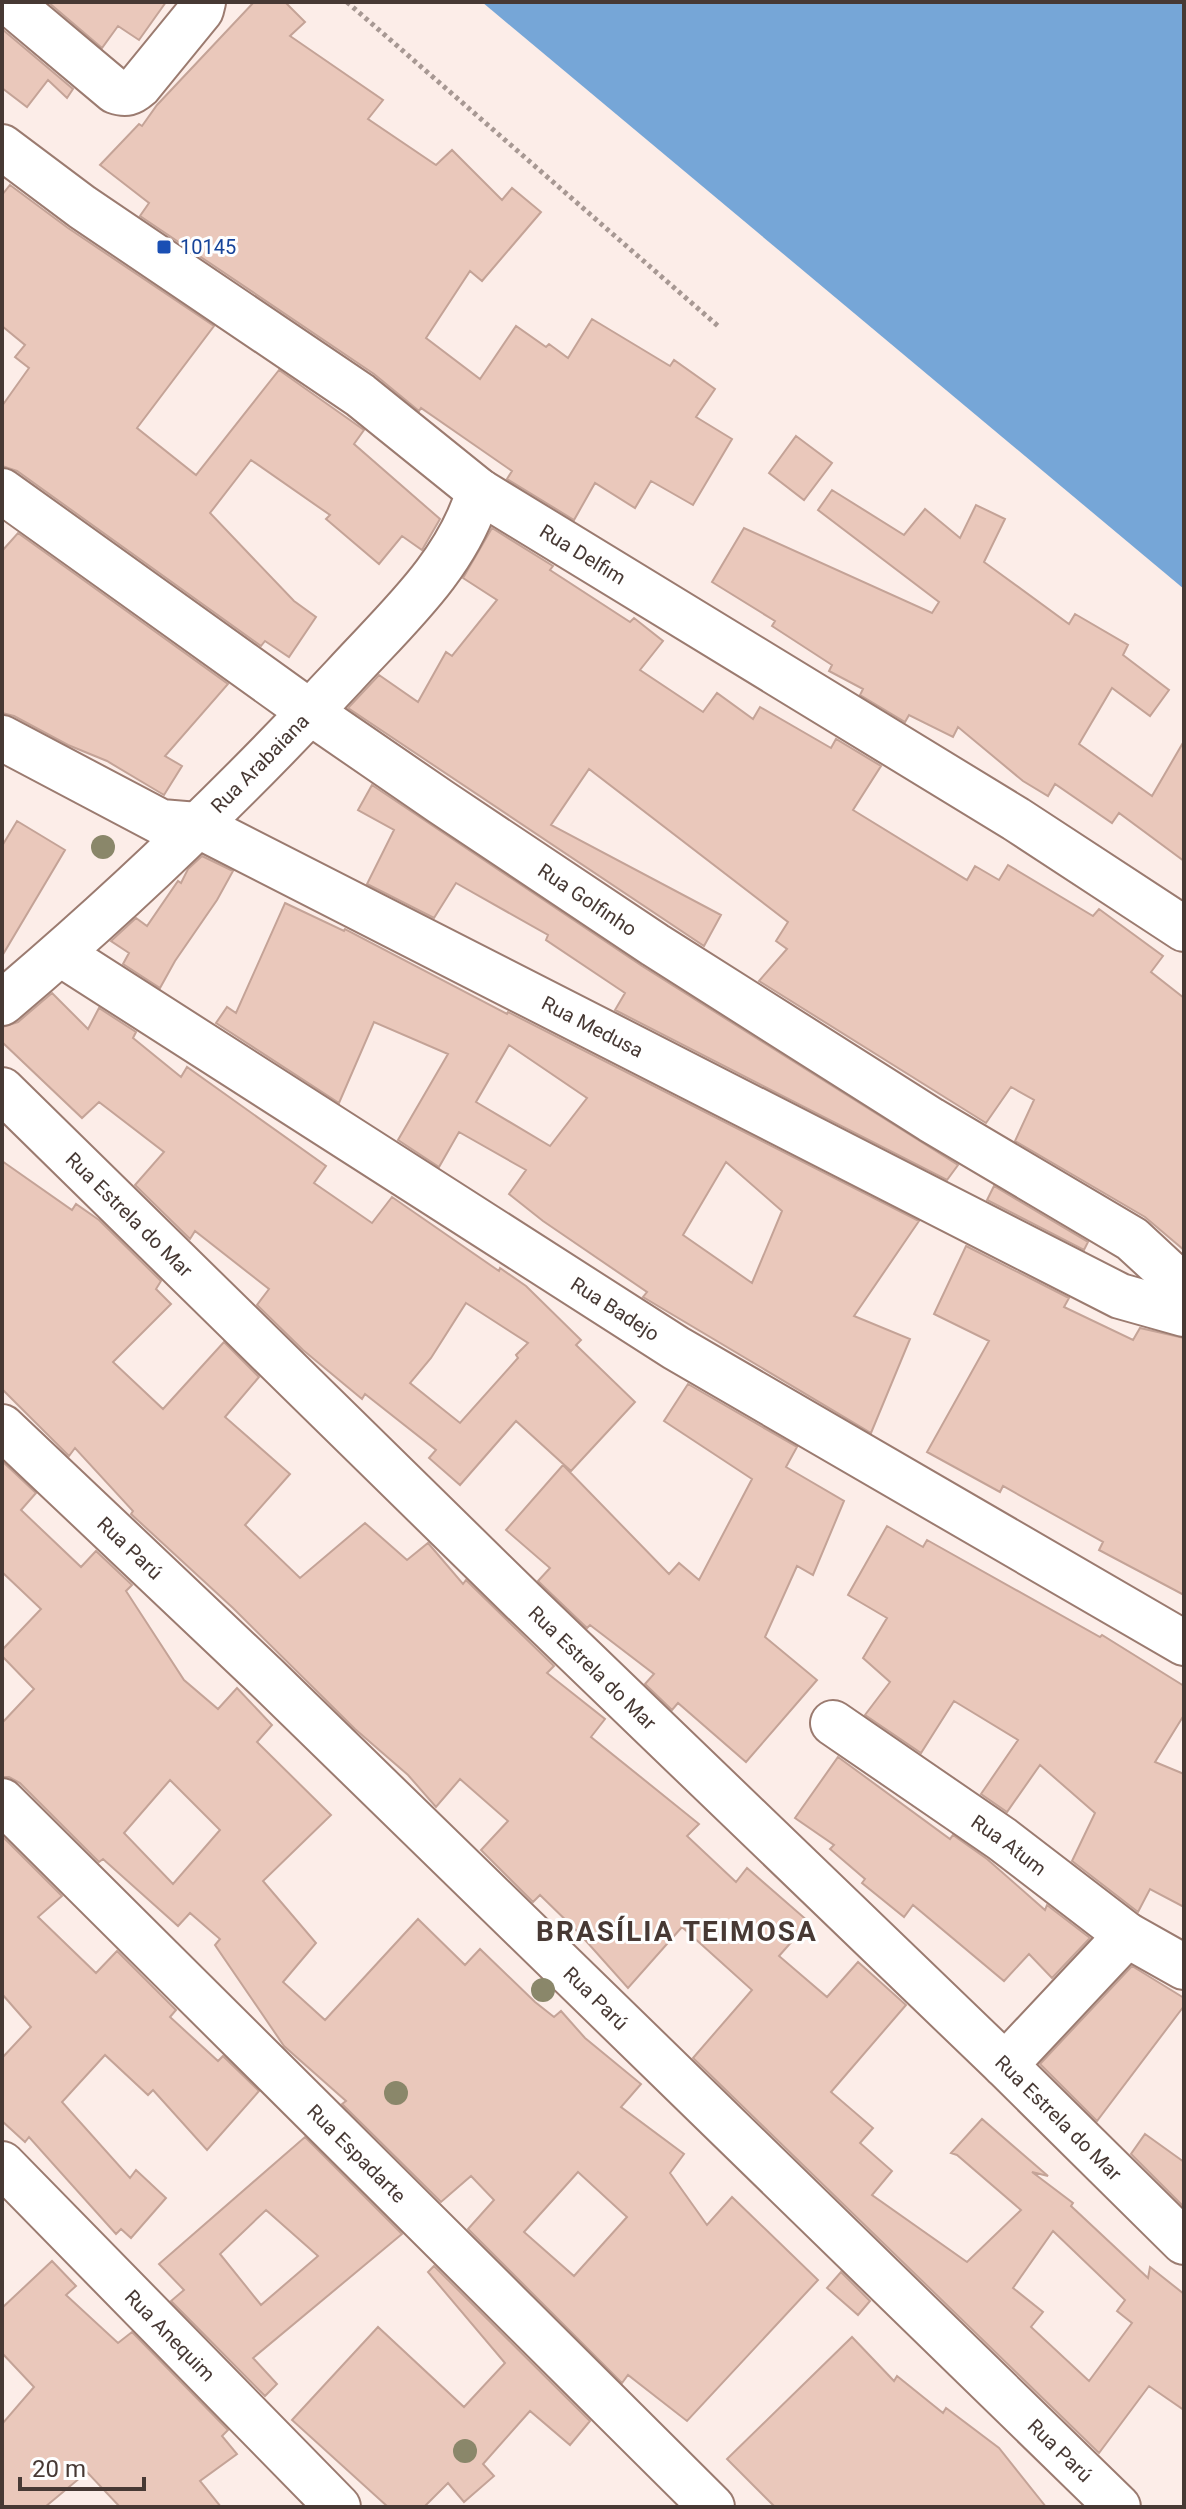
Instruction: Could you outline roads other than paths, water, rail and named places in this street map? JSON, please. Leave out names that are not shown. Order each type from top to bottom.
[{"type":"street","points":[[9,2],[115,91],[123,94],[131,93],[139,86],[201,10],[203,2]]},
{"type":"street","name":"Rua Delfim","points":[[2,147],[82,207],[360,395],[479,491],[1016,819],[1184,929]]},
{"type":"street","name":"Rua Golfinho","points":[[2,491],[310,712],[655,945],[931,1120],[1132,1239],[1184,1287]]},
{"type":"street","name":"Rua Arabaiana","points":[[2,1003],[61,954],[310,712],[426,587],[462,535],[479,491]]},
{"type":"street","name":"Rua Medusa","points":[[2,738],[161,822],[197,825],[1120,1296],[1184,1314]]},
{"type":"street","name":"Rua Badejo","points":[[61,954],[676,1348],[1184,1643]]},
{"type":"street","name":"Rua Estrela do Mar","points":[[2,1090],[534,1612],[1005,2065],[1184,2242]]},
{"type":"street","name":"Rua Parú","points":[[2,1427],[300,1709],[1118,2507]]},
{"type":"street","name":"Rua Atum","points":[[833,1723],[1002,1839],[1127,1935],[1184,1967]]},
{"type":"street","name":"Rua Espadarte","points":[[2,1801],[712,2507]]},
{"type":"street","points":[[1005,2065],[1127,1935]]},
{"type":"street","name":"Rua Anequim","points":[[2,2164],[338,2507]]},
{"type":"water","points":[[482,2],[1184,2],[1184,589]]},
{"type":"place","name":"10145","points":[[164,247]]},
{"type":"district","name":"BRASÍLIA TEIMOSA","points":[[677,1931]]}]
